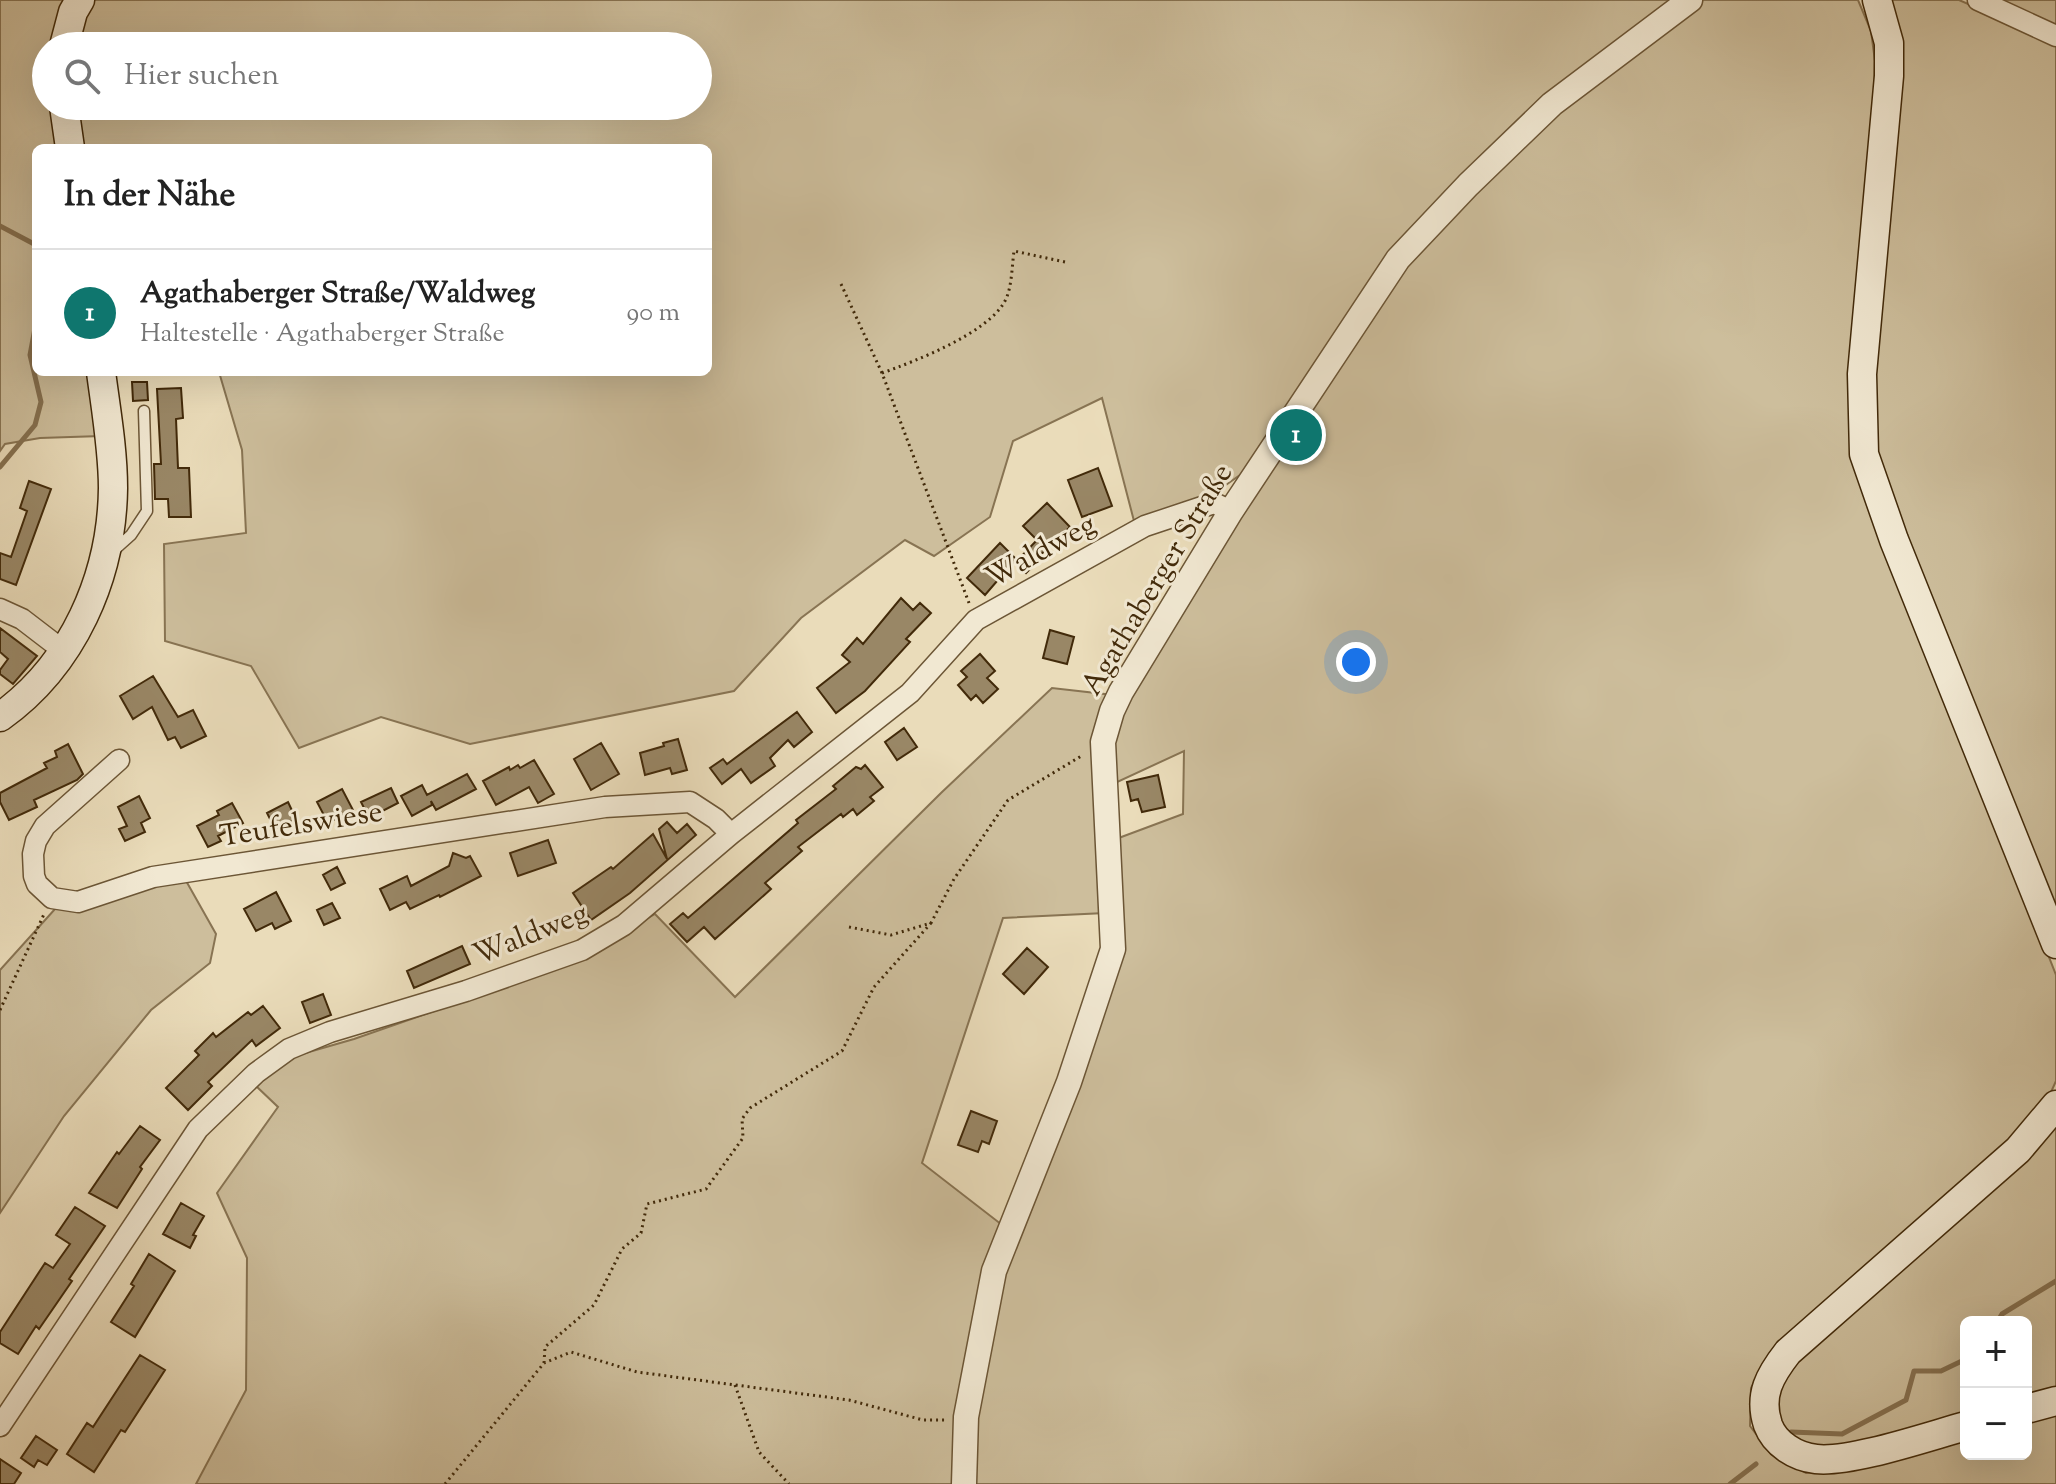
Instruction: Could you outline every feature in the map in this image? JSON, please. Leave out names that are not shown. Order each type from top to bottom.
[{"type":"main road","points":[[68,32],[80,0]]},
{"type":"main road","points":[[1877,0],[1889,43],[1889,76],[1862,374],[1864,454],[1894,540],[2056,944]]},
{"type":"main road","points":[[66,120],[69,144]]},
{"type":"main road","points":[[0,717],[30,693],[65,652],[89,604],[104,559],[111,528],[113,487],[101,376]]},
{"type":"main road","points":[[1960,1428],[1839,1458],[1814,1459],[1787,1450],[1769,1427],[1763,1401],[1770,1376],[1788,1352],[2018,1150],[2056,1105]]},
{"type":"main road","points":[[2032,1407],[2056,1401]]},
{"type":"street","name":"Agathaberger Straße","points":[[964,1484],[966,1417],[994,1271],[1069,1082],[1113,949],[1103,742],[1121,692],[1231,511],[1398,259],[1468,185],[1552,104],[1690,0]]},
{"type":"street","points":[[1978,0],[2056,36]]},
{"type":"street","name":"Waldweg","points":[[0,1426],[198,1129],[256,1073],[289,1049],[330,1032],[466,991],[582,950],[624,925],[731,834],[910,693],[976,620],[1145,526],[1214,503],[1231,511]]},
{"type":"street","points":[[0,609],[22,619],[65,652]]},
{"type":"street","points":[[52,898],[37,884],[34,876],[36,841],[45,826],[119,760]]},
{"type":"street","name":"Teufelswiese","points":[[52,898],[78,902],[153,877],[605,807],[690,802],[716,819],[731,834]]},
{"type":"lane","points":[[104,559],[131,535],[147,511],[144,411]]},
{"type":"path","points":[[882,373],[924,359],[989,320],[1006,299],[1014,251],[1065,262]]},
{"type":"path","points":[[841,284],[882,373],[976,620]]},
{"type":"path","points":[[544,1363],[545,1347],[594,1305],[622,1249],[641,1233],[647,1204],[706,1189],[743,1138],[742,1119],[750,1108],[842,1051],[874,987],[931,923],[954,879],[1008,800],[1103,742]]},
{"type":"path","points":[[0,1010],[52,898]]},
{"type":"path","points":[[849,927],[891,935],[931,923]]},
{"type":"path","points":[[445,1484],[544,1363],[571,1352],[637,1372],[849,1400],[923,1420],[966,1417]]},
{"type":"path","points":[[735,1385],[759,1452],[789,1484]]},
{"type":"shaded area","points":[[0,0],[1672,0],[1463,179],[1259,457],[1240,475],[1210,496],[1134,521],[1102,398],[1013,441],[990,517],[934,556],[905,540],[801,618],[734,691],[470,744],[381,717],[299,748],[251,666],[165,641],[164,544],[246,533],[242,450],[220,376],[712,376],[712,144],[32,144],[32,376],[93,376],[101,436],[40,438],[5,444],[0,451]]},
{"type":"shaded area","points":[[1703,0],[1858,0],[1871,31],[1875,61],[1872,167],[1850,384],[1980,782],[2056,975],[2056,1081],[2047,1101],[2009,1147],[1768,1357],[1751,1388],[1750,1426],[1771,1454],[1806,1473],[1960,1436],[1960,1460],[2032,1460],[2032,1418],[2056,1412],[2056,1484],[196,1484],[246,1390],[247,1258],[217,1193],[278,1107],[255,1085],[295,1056],[354,1039],[569,964],[655,914],[735,997],[1052,688],[1113,695],[1111,744],[1129,691],[1403,266],[1555,111]],"holes":[[[1111,747],[1113,784],[1184,751],[1183,814],[1116,839],[1121,950],[1015,1235],[922,1163],[1003,918],[1105,913]]]},
{"type":"shaded area","points":[[1887,0],[1959,0],[2056,42],[2056,918],[1908,547],[1873,445]]},
{"type":"shaded area","points":[[1995,0],[2056,0],[2056,28]]},
{"type":"shaded area","points":[[185,879],[216,934],[210,963],[151,1010],[64,1116],[0,1213],[0,970],[55,909],[93,906],[153,884]]},
{"type":"shaded area","points":[[2056,1121],[2056,1390],[2032,1396],[2032,1316],[1960,1316],[1960,1416],[1831,1450],[1800,1443],[1778,1425],[1774,1395],[1789,1366]]},
{"type":"building","points":[[132,382],[147,382],[148,400],[133,401]]},
{"type":"building","points":[[181,388],[183,418],[176,419],[178,468],[189,468],[191,517],[169,517],[168,499],[155,499],[154,464],[161,464],[157,389]]},
{"type":"building","points":[[1098,468],[1112,506],[1082,517],[1068,480]]},
{"type":"building","points":[[29,481],[51,489],[16,585],[0,579],[0,553],[11,557],[27,511],[20,508]]},
{"type":"building","points":[[1047,503],[1070,527],[1034,561],[1036,563],[1026,573],[1015,563],[1037,540],[1023,526]]},
{"type":"building","points":[[1000,543],[1016,559],[985,595],[967,578]]},
{"type":"building","points":[[901,598],[913,610],[920,603],[931,613],[906,639],[910,642],[865,691],[836,713],[817,688],[850,662],[842,655],[857,638],[863,644]]},
{"type":"building","points":[[0,628],[37,656],[13,684],[0,674],[8,659],[0,652]]},
{"type":"building","points":[[1050,630],[1074,637],[1067,664],[1043,658]]},
{"type":"building","points":[[980,654],[995,671],[987,678],[998,689],[983,703],[976,695],[971,700],[958,685],[967,677],[961,671]]},
{"type":"building","points":[[153,676],[178,717],[193,710],[206,736],[181,748],[175,737],[168,740],[152,707],[133,719],[120,696]]},
{"type":"building","points":[[797,712],[812,732],[794,747],[788,740],[770,758],[775,766],[751,783],[741,769],[722,784],[710,768],[723,759],[727,764]]},
{"type":"building","points":[[904,728],[917,747],[897,760],[885,742]]},
{"type":"building","points":[[678,739],[687,770],[672,774],[670,768],[645,775],[640,753]]},
{"type":"building","points":[[601,743],[619,774],[591,790],[574,759]]},
{"type":"building","points":[[68,744],[83,774],[77,780],[34,800],[37,807],[9,820],[0,802],[0,793],[47,768],[44,763],[57,757],[55,751]]},
{"type":"building","points":[[534,760],[554,794],[538,803],[529,787],[496,805],[483,781],[509,767],[510,770],[518,765],[520,768]]},
{"type":"building","points":[[865,765],[883,787],[870,797],[874,801],[857,815],[853,809],[843,817],[841,814],[798,847],[802,851],[765,883],[771,889],[715,939],[704,927],[687,942],[670,924],[683,913],[688,918],[798,823],[796,820],[836,789],[833,786],[856,767],[861,769]]},
{"type":"building","points":[[467,774],[476,789],[436,810],[431,801],[432,805],[412,816],[401,796],[422,785],[427,795]]},
{"type":"building","points":[[1158,775],[1165,807],[1142,812],[1138,799],[1131,801],[1127,782]]},
{"type":"building","points":[[391,788],[398,803],[369,818],[361,802]]},
{"type":"building","points":[[342,789],[353,810],[328,823],[317,802]]},
{"type":"building","points":[[139,796],[150,818],[141,823],[145,832],[125,841],[119,829],[127,826],[118,807]]},
{"type":"building","points":[[288,802],[296,819],[275,829],[267,813]]},
{"type":"building","points":[[232,803],[243,823],[218,836],[221,841],[208,847],[197,826],[219,815],[217,811]]},
{"type":"building","points":[[667,822],[677,833],[687,824],[696,835],[630,893],[591,920],[573,893],[611,867],[613,869],[653,834],[667,859],[659,829]]},
{"type":"building","points":[[548,840],[556,863],[518,876],[510,853]]},
{"type":"building","points":[[453,853],[466,858],[470,856],[481,876],[410,909],[406,902],[390,910],[380,889],[407,876],[411,886],[449,866]]},
{"type":"building","points":[[337,867],[345,883],[331,890],[323,875]]},
{"type":"building","points":[[276,892],[291,921],[275,929],[272,923],[256,931],[244,909]]},
{"type":"building","points":[[332,903],[340,918],[324,925],[317,910]]},
{"type":"building","points":[[462,946],[470,964],[414,988],[407,971]]},
{"type":"building","points":[[1027,948],[1048,967],[1024,994],[1003,974]]},
{"type":"building","points":[[323,994],[331,1015],[310,1023],[302,1002]]},
{"type":"building","points":[[263,1006],[280,1028],[256,1046],[252,1040],[208,1082],[212,1086],[188,1110],[166,1088],[199,1055],[195,1051],[213,1033],[216,1037],[248,1012],[251,1015]]},
{"type":"building","points":[[971,1111],[997,1121],[989,1144],[982,1141],[978,1152],[958,1145]]},
{"type":"building","points":[[140,1126],[160,1140],[140,1167],[142,1169],[117,1208],[89,1193],[117,1152],[119,1154]]},
{"type":"building","points":[[181,1203],[204,1216],[193,1235],[196,1236],[190,1248],[163,1234]]},
{"type":"building","points":[[75,1207],[105,1226],[69,1279],[72,1281],[18,1354],[0,1343],[0,1332],[45,1263],[53,1268],[70,1244],[56,1235]]},
{"type":"building","points":[[149,1254],[175,1271],[135,1337],[111,1322],[134,1286],[131,1284]]},
{"type":"building","points":[[140,1355],[165,1370],[125,1432],[121,1430],[94,1472],[67,1454],[87,1423],[93,1427]]},
{"type":"building","points":[[36,1436],[57,1450],[47,1465],[38,1460],[34,1467],[21,1458]]},
{"type":"building","points":[[0,1459],[21,1473],[14,1484],[0,1484]]},
{"type":"waterway","points":[[0,226],[32,243]]},
{"type":"waterway","points":[[32,344],[32,364]]},
{"type":"waterway","points":[[0,467],[35,425],[41,402],[35,376]]},
{"type":"waterway","points":[[2001,1316],[2056,1281]]},
{"type":"waterway","points":[[1791,1432],[1842,1434],[1906,1400],[1914,1371],[1941,1371],[1960,1362]]},
{"type":"waterway","points":[[1730,1484],[1756,1464]]},
{"type":"place","name":"Agathaberger Straße/Waldweg","points":[[1296,435]]}]
